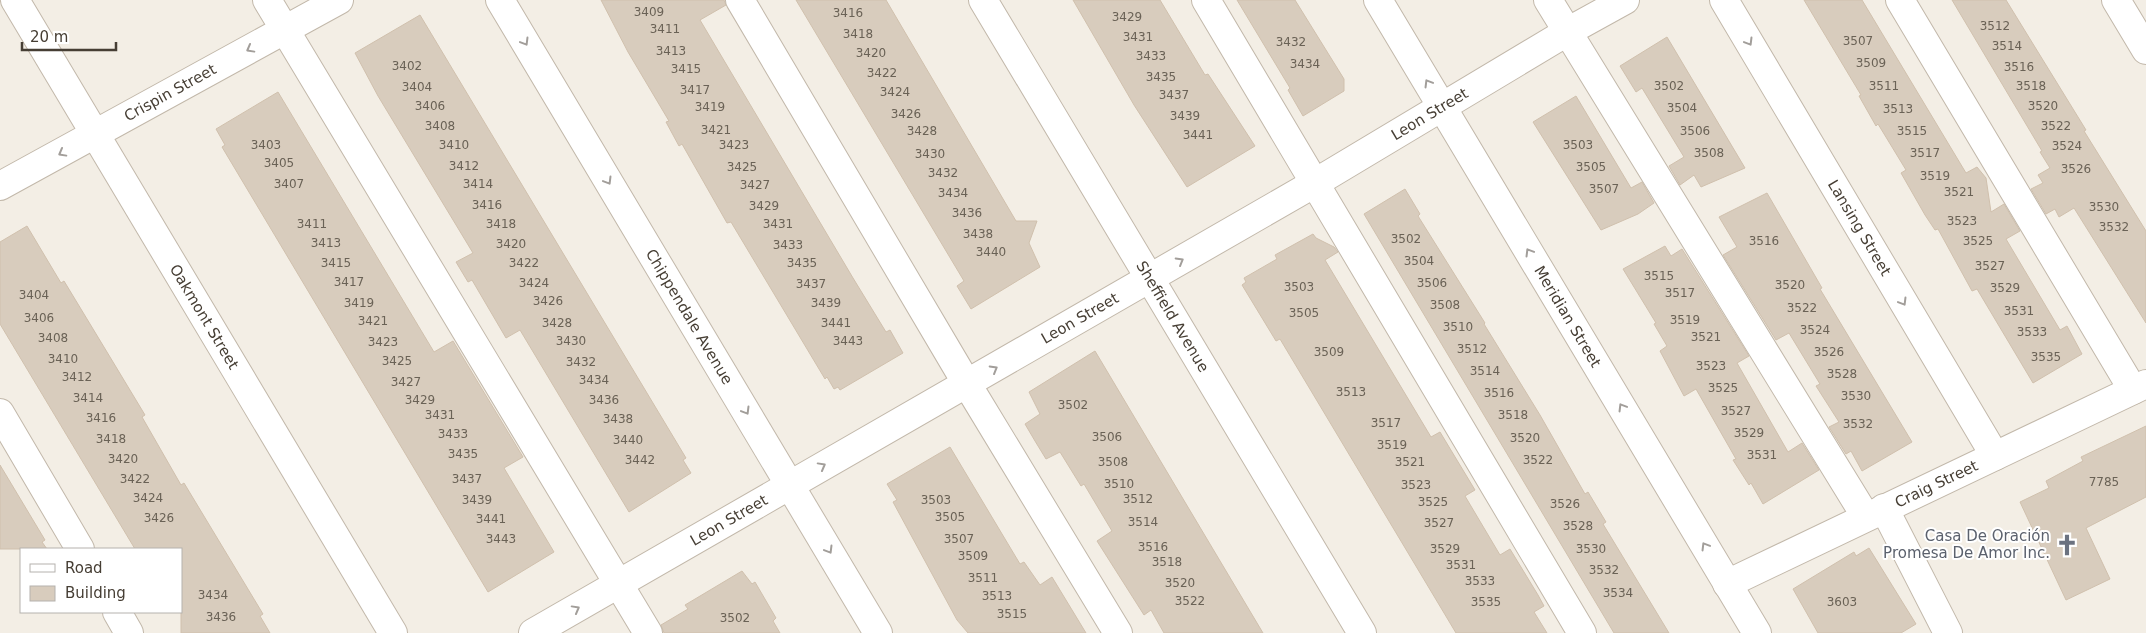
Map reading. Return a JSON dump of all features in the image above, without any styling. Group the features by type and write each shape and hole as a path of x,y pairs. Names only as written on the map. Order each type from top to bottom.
{"street":[{"name":"Oakmont Street","path":"15,0 393,633"},
{"path":"267,0 648,633"},
{"name":"Crispin Street","path":"0,186 339,0"},
{"name":"Chippendale Avenue","path":"500,0 878,633"},
{"path":"740,0 967,384 1118,633"},
{"name":"Sheffield Avenue","path":"983,0 1362,633"},
{"path":"1206,0 1582,633"},
{"name":"Meridian Street","path":"1378,0 1757,633"},
{"path":"1548,0 1875,512 1948,633"},
{"name":"Leon Street","path":"533,633 1315,183 1567,32 1625,0"},
{"name":"Lansing Street","path":"1724,0 1995,456"},
{"path":"1900,0 2139,387"},
{"path":"2116,0 2146,50"},
{"name":"Craig Street","path":"1727,584 2139,387"},
{"path":"0,414 79,548"},
{"path":"118,613 130,633"}],"building":[{"path":"601,0 724,0 726,5 700,20 853,278 886,332 890,330 903,353 840,390 838,387 834,389 827,377 825,379 731,222 727,223 682,144 679,146 666,122 669,121 628,52"},
{"path":"796,0 886,0 1016,221 1037,221 1029,243 1040,267 971,309 957,286 964,281"},
{"path":"1073,0 1160,0 1205,75 1208,74 1255,146 1187,187 1134,105"},
{"path":"1237,0 1295,0 1344,79 1344,91 1303,116 1288,90 1290,88"},
{"path":"1804,0 1862,0 1966,173 1977,167 1986,178 1991,212 2004,204 2020,231 2006,239 2060,330 2067,326 2082,354 2033,383 1977,289 1972,291 1938,229 1935,230 1925,215 1901,173 1906,170 1878,124 1876,126 1859,96 1861,95"},
{"path":"1952,0 2006,0 2086,130 2084,131 2146,231 2146,323 2074,208 2059,217 2055,209 2046,214 2031,189 2043,183 2038,175 2050,168 2040,152 2042,151"},
{"path":"420,15 686,458 683,460 691,473 629,512 520,330 506,338 472,280 468,282 456,262 473,253 378,96 355,53"},
{"path":"1667,37 1745,168 1701,187 1694,175 1680,185 1669,166 1684,157 1642,88 1636,92 1620,66"},
{"path":"278,92 434,352 453,341 523,457 504,468 554,552 488,592 222,147 225,145 216,129"},
{"path":"1576,96 1631,188 1642,182 1654,203 1638,214 1601,230 1533,122"},
{"path":"1405,189 1420,214 1418,216 1485,323 1585,494 1588,492 1606,522 1603,524 1669,633 1614,633 1364,214"},
{"path":"1767,193 1822,288 1820,289 1912,442 1862,471 1851,451 1846,454 1829,427 1839,422 1816,386 1820,384 1789,333 1776,340 1723,255 1737,247 1719,217"},
{"path":"27,226 61,283 64,281 145,415 142,417 181,485 184,483 263,614 260,616 270,633 181,633 182,548 134,548 0,324 0,242"},
{"path":"1313,234 1316,238 1334,247 1338,252 1325,260 1431,437 1440,432 1475,490 1465,496 1500,555 1510,549 1538,595 1544,606 1534,612 1547,633 1456,633 1280,339 1276,341 1242,285 1246,282 1244,278 1277,259 1275,255"},
{"path":"1665,246 1671,256 1682,249 1749,356 1737,363 1788,452 1802,443 1819,470 1763,504 1751,483 1749,485 1733,460 1736,459 1696,389 1684,396 1660,351 1667,346 1654,324 1656,323 1623,269"},
{"path":"1095,351 1263,633 1164,633 1151,610 1144,615 1097,541 1112,531 1084,484 1081,486 1060,452 1046,459 1035,441 1025,424 1040,414 1029,392"},
{"path":"2146,426 2146,497 2086,528 2110,579 2066,600 2020,502 2049,488 2046,481 2083,461 2081,457"},
{"path":"950,447 1020,564 1024,562 1040,585 1052,577 1086,633 968,633 957,620 893,502 897,500 887,484"},
{"path":"0,465 45,540 42,542 46,548 0,549"},
{"path":"1869,548 1916,624 1901,633 1818,633 1793,589 1854,552 1856,556"},
{"path":"742,571 752,584 755,582 776,618 773,621 780,633 664,633 661,625 688,609 685,605"}],"place":[{"name":"Casa De Oración Promesa De Amor Inc.","path":"2067,545"}]}
